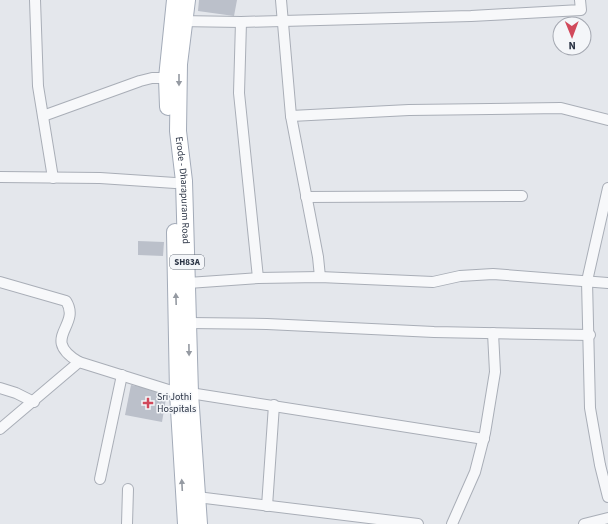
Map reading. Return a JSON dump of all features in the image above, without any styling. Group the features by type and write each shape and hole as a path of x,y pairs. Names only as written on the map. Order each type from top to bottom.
{"main road":[{"name":"Erode - Dharapuram Road","path":"175,0 179,21 178,131 184,180 189,323 184,393 199,524"},
{"name":"Erode - Dharapuram Road","path":"186,524 184,393 174,183 169,128 167,78 179,21 187,0"}],"street":[{"path":"35,0 36,59 53,178"},
{"path":"281,0 291,116 318,257 320,277"},
{"path":"179,21 241,22 471,16 581,10 580,0"},
{"path":"241,22 239,93 258,278"},
{"path":"43,116 140,81 152,78 167,78"},
{"path":"291,116 409,110 561,108 608,120"},
{"path":"0,177 100,178 174,183"},
{"path":"608,188 587,281 590,336 590,408 604,464 608,497"},
{"path":"306,197 522,196"},
{"path":"188,283 258,278 320,277 433,282 460,276 494,274 608,283"},
{"path":"0,282 66,301 70,312 62,337 62,347 64,352 79,362 184,393 274,405 484,439"},
{"path":"189,323 267,324 590,336"},
{"path":"452,524 475,472 484,439 495,372 493,333"},
{"path":"0,429 34,402 79,362"},
{"path":"100,479 122,375"},
{"path":"0,388 16,393 34,402"},
{"path":"266,506 274,405"},
{"path":"127,524 128,489"},
{"path":"197,497 418,524"},
{"path":"584,524 608,518"}],"building":[{"path":"199,0 237,0 234,16 198,11"},
{"path":"138,241 164,242 163,256 138,255"},
{"path":"131,385 167,392 162,422 125,415"}],"place":[{"name":"Sri Jothi Hospitals","path":"148,403"}]}
